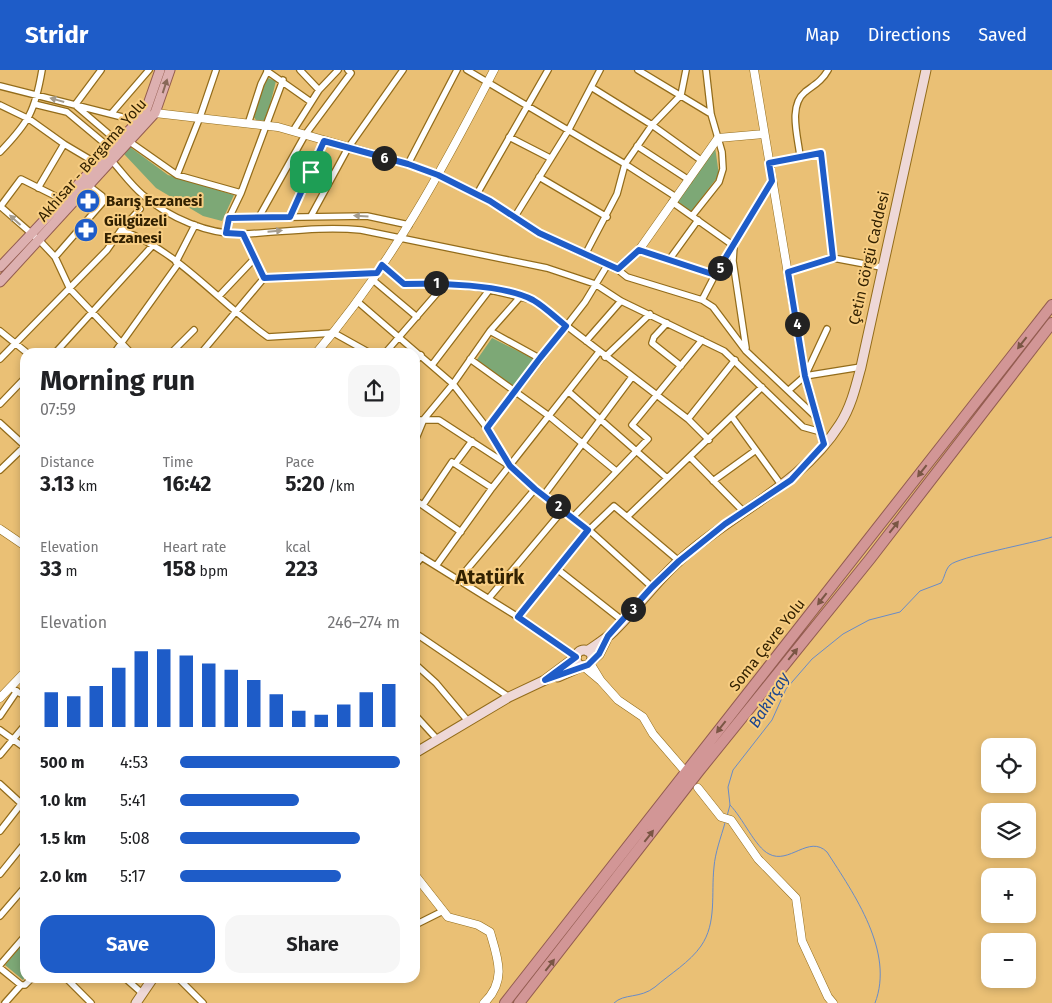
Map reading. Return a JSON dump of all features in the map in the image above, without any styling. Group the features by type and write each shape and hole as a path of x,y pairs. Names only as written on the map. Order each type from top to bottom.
{"highway":[{"name":"Soma Çevre Yolu","path":"505,1003 1052,305"},
{"name":"Soma Çevre Yolu","path":"519,1003 699,771 870,559 1052,323"}],"main road":[{"name":"Akhisar - Bergama Yolu","path":"0,267 110,148 138,121 146,110 160,70"},
{"name":"Akhisar - Bergama Yolu","path":"0,282 40,241 155,113 170,70"},
{"name":"Çetin Görgü Caddesi","path":"608,636 652,587 679,561 707,537 782,486 809,462 840,424 849,407 860,367 926,70"},
{"path":"545,680 576,657 581,651 586,651 608,636"},
{"path":"420,750 509,698 545,680 588,664 599,654 608,636"},
{"path":"586,651 592,656 588,664"},
{"path":"576,657 579,664 588,664"},
{"path":"136,1003 150,983"}],"street":[{"path":"0,152 29,119 38,94 42,70"},
{"path":"111,114 149,70"},
{"path":"177,175 216,70"},
{"path":"248,124 261,84 268,70 311,102"},
{"path":"300,70 320,90"},
{"path":"293,131 311,102 338,70"},
{"path":"259,217 304,136 351,73 348,70"},
{"path":"311,216 348,148 403,70"},
{"path":"408,164 457,70"},
{"path":"467,70 625,164 734,246"},
{"path":"321,348 358,302 409,225 494,70"},
{"path":"477,194 548,70"},
{"path":"514,218 568,131 600,70"},
{"path":"638,70 711,114"},
{"path":"586,253 617,194 625,164 652,125 681,95 686,70"},
{"path":"692,216 722,178 722,152 711,114 706,70"},
{"path":"754,70 805,376 824,444"},
{"path":"800,156 796,103 802,95 818,83 828,70"},
{"path":"75,105 97,72"},
{"path":"226,233 229,218 241,193 283,80"},
{"path":"0,86 38,94 138,121"},
{"path":"591,87 652,125 702,161"},
{"path":"34,104 67,112 110,148"},
{"path":"0,105 29,119 96,164"},
{"path":"75,105 117,141"},
{"path":"155,113 200,117 293,131 304,136 408,164 438,175 477,194 539,233 586,253 618,269 627,277 702,300 713,307 746,351 819,421"},
{"path":"718,138 764,134"},
{"path":"509,137 550,158"},
{"path":"618,269 639,250 718,138"},
{"path":"290,217 324,141"},
{"path":"130,142 177,175 241,193"},
{"path":"38,188 64,144"},
{"path":"637,146 688,180"},
{"path":"769,163 821,153 833,258"},
{"path":"112,161 133,185 154,204 195,225 226,233 243,234 342,228 547,268 595,284 621,301 724,351 803,427 821,432"},
{"path":"539,178 607,216"},
{"path":"62,200 21,179 0,206 40,241 55,258 70,289 126,348"},
{"path":"702,300 772,181"},
{"path":"55,258 103,202 102,196 89,186"},
{"path":"0,359 107,250 121,230 140,209"},
{"path":"229,218 366,216 409,225"},
{"path":"670,260 698,220"},
{"path":"118,348 177,263 195,225"},
{"path":"121,230 154,244 268,337 334,333 361,348"},
{"path":"243,234 264,278"},
{"path":"60,348 94,314 154,244"},
{"path":"734,246 733,260 746,351"},
{"path":"639,250 715,275"},
{"path":"219,296 255,258"},
{"path":"788,272 833,258 881,267"},
{"path":"487,428 566,326 608,264"},
{"path":"382,265 404,284 445,284 490,289 533,300 688,419 709,440"},
{"path":"205,348 264,278 377,273"},
{"path":"373,280 417,317"},
{"path":"390,348 445,284"},
{"path":"432,365 490,289"},
{"path":"420,429 424,419 453,384 490,331 521,296"},
{"path":"586,341 621,301"},
{"path":"358,302 413,348"},
{"path":"605,357 650,314"},
{"path":"667,323 654,337 652,343 681,366"},
{"path":"788,390 805,376 827,328"},
{"path":"176,348 194,330"},
{"path":"0,331 21,348"},
{"path":"490,331 540,358"},
{"path":"572,517 648,439 632,425 702,340"},
{"path":"436,566 492,488 599,352"},
{"path":"421,355 453,384 487,428 510,466"},
{"path":"470,359 549,416 616,471"},
{"path":"688,419 735,360"},
{"path":"805,376 860,367"},
{"path":"544,495 632,377"},
{"path":"0,404 20,383"},
{"path":"628,516 762,387"},
{"path":"569,392 635,452 667,478"},
{"path":"732,417 782,486"},
{"path":"420,419 439,420 510,466 535,489 588,530 652,587"},
{"path":"0,423 20,441"},
{"path":"455,464 472,441"},
{"path":"713,481 756,450"},
{"path":"0,470 20,451"},
{"path":"690,457 743,511"},
{"path":"423,506 452,462 492,488"},
{"path":"458,580 535,489"},
{"path":"420,504 461,532"},
{"path":"518,617 588,530 614,506 679,561"},
{"path":"488,598 563,510"},
{"path":"0,529 20,543"},
{"path":"420,559 422,557 488,598 576,657"},
{"path":"557,569 623,621"},
{"path":"420,636 509,698"},
{"path":"588,664 601,681 625,704 643,717 650,731 684,770"},
{"path":"420,669 436,683 468,721"},
{"path":"0,716 20,680"},
{"path":"13,690 20,694"},
{"path":"0,698 13,690"},
{"path":"420,720 437,739"},
{"path":"0,730 20,745"},
{"path":"0,755 20,730"},
{"path":"0,784 20,800"},
{"path":"698,788 721,817 731,820 758,859 796,898 802,941 833,1003"},
{"path":"0,831 20,808"},
{"path":"0,874 20,849"},
{"path":"420,882 448,917 478,925 490,932 499,976 495,992 484,1003"},
{"path":"0,916 19,894"},
{"path":"420,922 443,911"},
{"path":"20,942 0,967 20,985"},
{"path":"5,1003 20,985 27,983"},
{"path":"71,983 91,1003"},
{"path":"131,983 143,994"},
{"path":"183,983 203,1003"}],"green space":[{"path":"265,77 276,81 266,121 256,120 253,116"},
{"path":"130,147 168,175 234,195 222,221 203,216 156,188 124,154"},
{"path":"715,147 719,175 691,212 676,200"},
{"path":"492,338 534,359 514,387 476,361"},
{"path":"20,947 20,978 5,965"}],"waterway":[{"name":"Bakırçay","path":"727,816 730,805 728,787 733,770 772,720 786,689 812,659 843,634 869,620 900,612 920,591 941,583 950,565 981,554 1052,537"},
{"path":"730,805 754,839 769,854 784,856 813,846 820,847 827,852 849,886 869,924 876,944 880,964 880,984 875,1003"},
{"name":"Bakırçay","path":"614,1003 623,998 649,991 686,963 701,946 706,937 711,918 715,862 725,823"}],"place":[{"name":"Barış Eczanesi","path":"88,201"},
{"name":"Gülgüzeli Eczanesi","path":"86,230"}],"district":[{"name":"Atatürk","path":"490,577"}],"route":[{"path":"324,141 408,164 438,175 490,201 539,233 618,269 639,250 715,275 772,181 769,163 821,153 833,258 788,272 805,376 824,444 791,480 707,537 679,561 652,587 608,636 601,646 599,654 588,665 545,680 568,665 576,657 518,617 588,530 535,489 510,466 487,428 566,326 533,300 521,296 477,286 433,283 404,284 382,265 377,273 264,278 243,234 226,233 229,218 290,217 311,172 324,141"}]}
